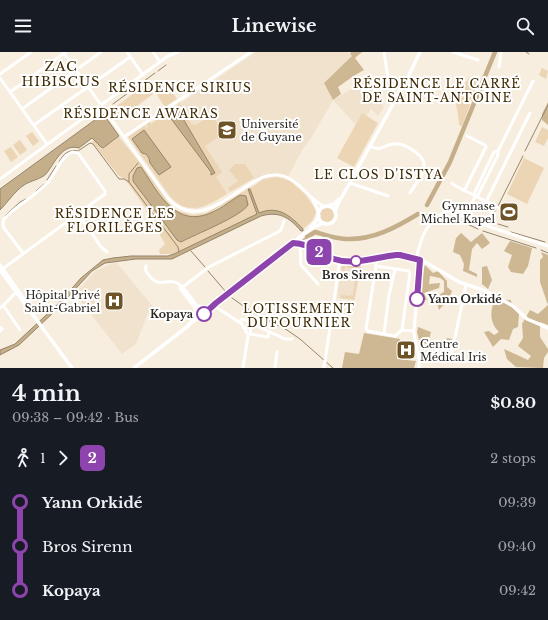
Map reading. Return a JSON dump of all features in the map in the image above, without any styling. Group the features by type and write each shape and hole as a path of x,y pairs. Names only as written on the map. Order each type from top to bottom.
{"main road":[{"path":"134,368 305,233 316,226 324,223 328,224 335,219 337,206 420,52"},
{"path":"324,223 320,220 319,212 327,206 334,204 345,192"},
{"path":"327,206 334,209 335,212"},
{"path":"305,233 319,216"},
{"path":"300,243 301,236"},
{"path":"293,243 300,243 333,259 340,260 376,259 390,255 400,255 418,260 427,263 466,285 486,291 513,306 528,319 548,328"},
{"path":"1,269 71,368"},
{"path":"195,317 196,307 205,308 213,305"},
{"path":"189,324 195,317 201,314"},
{"path":"66,360 75,368"}],"street":[{"path":"0,74 31,52"},
{"path":"10,92 65,52 76,70 172,204 183,210 191,212 206,210 264,176 270,175 286,177 295,181 311,197 327,206"},
{"path":"22,109 101,52"},
{"path":"127,52 143,75"},
{"path":"152,52 160,62"},
{"path":"0,179 168,56 178,52"},
{"path":"124,137 251,52"},
{"path":"384,52 391,87 397,97"},
{"path":"453,52 478,60"},
{"path":"499,67 501,52"},
{"path":"34,125 130,57"},
{"path":"0,78 47,144"},
{"path":"465,216 494,152 498,151 533,81"},
{"path":"486,202 530,112"},
{"path":"464,191 486,147 468,136"},
{"path":"370,146 378,149 391,144 404,145 421,155 424,161 424,168 410,193"},
{"path":"1,269 105,194 105,191 80,156 74,152 69,153 48,182 34,196 4,219 4,228 23,253"},
{"path":"452,183 464,191 501,209"},
{"path":"350,184 388,196"},
{"path":"311,197 319,212"},
{"path":"74,208 101,247 107,252"},
{"path":"419,368 420,357 414,340 418,260 426,229 431,220 448,211 465,216 490,227 548,246"},
{"path":"181,288 209,267 280,231 284,221"},
{"path":"300,243 301,265 318,284"},
{"path":"376,259 366,329 368,331 395,336 402,330 410,273 409,271 376,266"},
{"path":"324,368 340,260"},
{"path":"146,266 146,270 154,281 159,283 177,283 201,314"},
{"path":"384,334 390,289 395,269"},
{"path":"452,352 466,285"},
{"path":"16,292 2,307 20,330"},
{"path":"213,305 242,324 247,335 243,368"},
{"path":"239,322 242,320 285,339 292,339"},
{"path":"251,324 250,334 268,336 269,331"},
{"path":"0,327 2,329 0,331"},
{"path":"402,330 414,331"},
{"path":"275,368 277,352"}],"shaded area":[{"name":"Université de Guyane","path":"256,52 348,52 352,56 324,83 333,100 286,180 277,177 253,179 206,206 197,209 182,207 170,198 128,137 150,121 151,123 177,105 176,104 180,101 182,102"},
{"path":"351,52 362,52 355,58 364,70 338,87 341,94 333,100 324,83 352,56 350,54"},
{"path":"542,68 548,71 546,79 539,75"},
{"path":"469,78 479,81 462,126 459,125 456,104 460,90"},
{"path":"365,81 384,107 378,116 371,109 367,116 362,114 355,124 333,100"},
{"path":"146,84 153,94 117,121 110,111"},
{"path":"169,87 177,99 165,107 157,95"},
{"path":"548,102 548,125 542,120 542,114"},
{"path":"180,104 192,125 196,125 211,115 224,133 205,146 222,172 216,177 227,194 200,207 186,207 179,204 172,198 128,137 144,126 147,128 147,124 150,122 151,124"},
{"path":"178,110 215,173 211,175 211,172 169,116"},
{"path":"362,113 378,123 354,167 337,158"},
{"path":"103,114 119,136 103,148 92,138 79,148 73,147 63,151 46,174 20,188 0,210 0,189"},
{"path":"542,127 548,130 548,138 544,146 535,142"},
{"path":"144,130 171,167 159,175 150,163 146,154 142,153 132,139"},
{"path":"32,132 39,141 33,146 26,136"},
{"path":"119,137 141,164 168,202 176,210 182,212 193,215 206,213 263,179 277,177 290,181 305,194 314,207 316,213 312,221 303,229 293,218 284,213 262,212 174,254 160,254 159,250 165,244 157,230 159,227 125,179 119,176 92,142 94,140 102,149","holes":["141,167 159,195 175,210 184,215 194,217 206,215 225,204 246,207 231,217 181,242 133,176"]},
{"path":"20,140 27,150 20,155 13,145"},
{"path":"11,147 18,157 11,162 4,151"},
{"path":"524,158 544,168 527,204 507,194"},
{"path":"235,164 245,164 254,178 230,192 228,188 238,181 229,170"},
{"path":"141,167 159,194 167,203 184,215 194,217 205,215 219,209 240,195 246,196 248,205 227,220 181,242 177,240 133,181 133,176 137,168"},
{"path":"248,189 250,189 259,213 272,210 284,213 294,220 303,229 303,231 283,216 273,214 261,216 172,259 136,259 105,263 92,271 55,311 19,345 0,355 0,350 15,344 58,304 81,278 103,260 131,256 168,256 257,214"},
{"path":"327,208 332,210 334,215 332,220 327,222 322,220 320,215 322,210"},
{"path":"461,233 471,242 482,233 490,243 482,249 477,243 472,249 469,270 477,274 477,277 463,271 464,264 460,255 453,252 456,238"},
{"path":"510,241 532,248 528,266 523,274 511,272 508,267 512,255 504,251"},
{"path":"541,252 548,255 548,305 540,282 540,260 543,257"},
{"name":"Hôpital Privé Saint-Gabriel","path":"116,262 154,308 148,313 136,344 122,354 75,294 95,271"},
{"path":"362,263 355,300 337,298 341,265"},
{"path":"361,264 354,300 340,298 341,295 353,295 356,269 345,267 344,272 341,269 342,266"},
{"path":"425,265 433,273 438,271 447,281 447,287 452,291 449,299 451,304 445,303 439,310 438,297 444,292 444,281 440,278 430,276 429,284 440,283 439,288 424,293 427,300 420,299 421,278"},
{"path":"487,266 492,280 488,289 482,284 482,267"},
{"path":"495,299 511,300 512,307 519,314 518,327 513,329 509,340 501,339 493,347 484,332 489,331 494,335 499,332 493,324 491,316"},
{"path":"548,305 548,325 540,322 540,337 548,349 548,352 544,358 543,368 516,367 507,359 504,349 528,360 531,356 518,346 523,338 522,324 530,310 538,314"},
{"path":"418,327 431,332 429,340 437,344 444,345 447,338 452,339 448,350 429,346 419,340 417,332"},
{"path":"364,333 400,339 397,359 416,361 414,368 342,368 345,352 359,354"}],"waterway":[{"path":"427,205 450,162 495,52"},
{"path":"158,71 166,65"},
{"path":"113,104 155,73"},
{"path":"525,151 548,105"},
{"path":"59,162 67,153 78,151 90,143 93,144 119,179 124,179 129,182"},
{"path":"498,206 523,156"},
{"path":"138,163 129,174 129,182 178,247 179,252"},
{"path":"47,180 56,166"},
{"path":"36,191 44,184"},
{"path":"5,216 20,202 26,199"},
{"path":"489,224 496,209"},
{"path":"418,214 429,215 435,213"},
{"path":"307,237 315,232 330,237 356,239 384,232 418,214"},
{"path":"490,221 495,223"},
{"path":"463,222 478,229"},
{"path":"498,224 508,227"},
{"path":"483,231 536,248"},
{"path":"511,232 545,242"},
{"path":"302,241 307,237"},
{"path":"265,269 298,245"},
{"path":"301,246 317,253"},
{"path":"541,250 548,253"},
{"path":"191,251 205,267"},
{"path":"321,255 326,258"},
{"path":"355,258 360,258"},
{"path":"333,261 338,263"},
{"path":"342,264 366,262"},
{"path":"208,271 226,292"},
{"path":"232,298 252,312 287,330 300,339 333,368"}],"bus line":[{"name":"2","path":"204,314 293,243 300,243 333,259 344,261 376,259 390,255 400,255 420,260 417,299"}],"place":[{"name":"Université de Guyane","path":"227,130"},
{"name":"Gymnase Michel Kapel","path":"509,212"},
{"name":"Bros Sirenn","path":"356,261"},
{"name":"Yann Orkidé","path":"417,299"},
{"name":"Hôpital Privé Saint-Gabriel","path":"114,301"},
{"name":"Kopaya","path":"204,314"},
{"name":"Centre Médical Iris","path":"406,350"}],"district":[{"name":"ZAC HIBISCUS","path":"61,74"},
{"name":"RÉSIDENCE SIRIUS","path":"180,87"},
{"name":"RÉSIDENCE LE CARRÉ DE SAINT-ANTOINE","path":"437,90"},
{"name":"RÉSIDENCE AWARAS","path":"141,113"},
{"name":"LE CLOS D'ISTYA","path":"379,174"},
{"name":"RÉSIDENCE LES FLORILÈGES","path":"115,220"},
{"name":"LOTISSEMENT DUFOURNIER","path":"299,315"}]}
